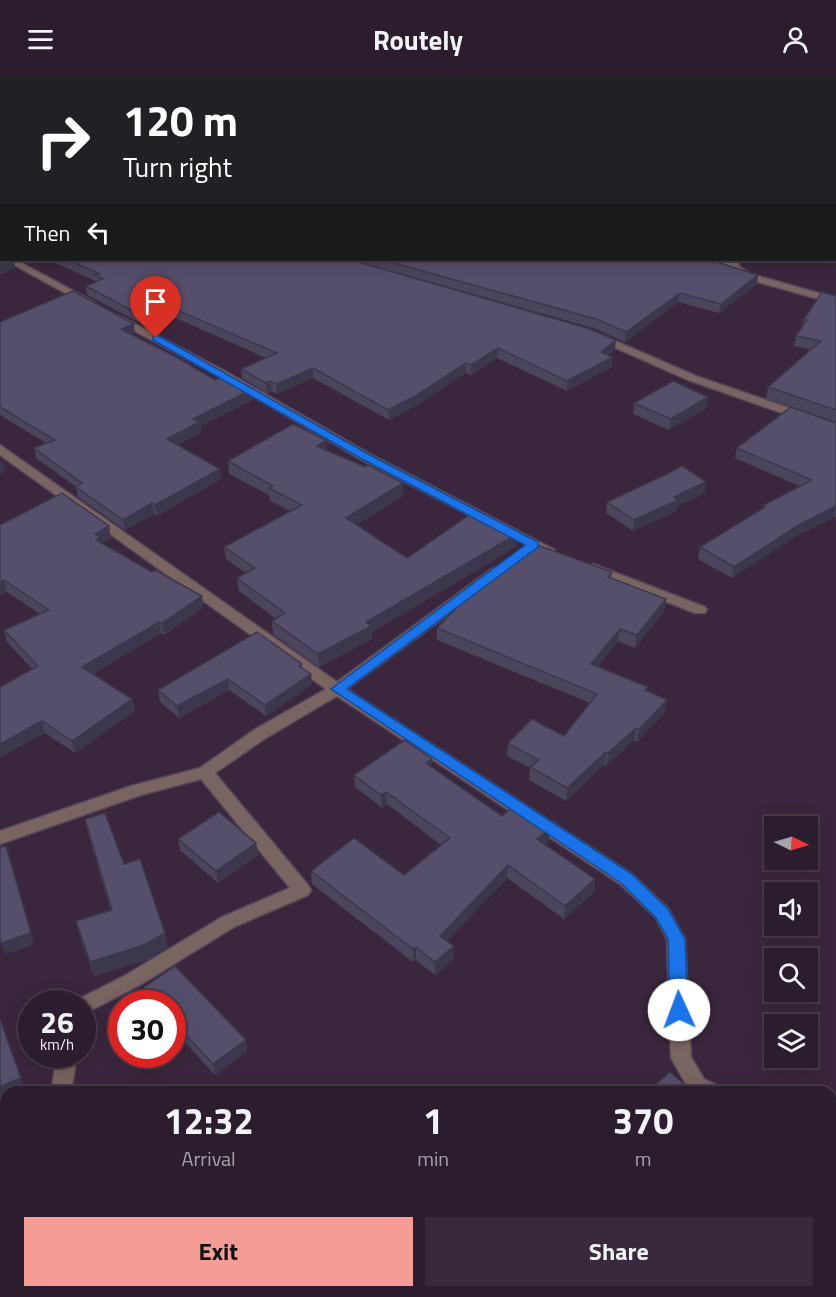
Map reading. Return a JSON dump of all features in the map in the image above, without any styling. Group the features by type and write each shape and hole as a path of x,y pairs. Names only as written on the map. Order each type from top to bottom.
{"street":[{"path":"12,261 219,372 529,548 556,553"},
{"path":"734,261 735,269 747,276 836,301"},
{"path":"591,333 692,378 836,428"},
{"path":"0,449 338,689 626,879 662,913 676,939 681,1058 696,1084 700,1086"},
{"path":"578,562 700,610"},
{"path":"0,838 137,790 205,772 260,734 338,689 506,565"},
{"path":"96,1000 133,980 228,922 302,890 205,772"},
{"path":"62,1086 65,1068"}],"building":[{"path":"70,261 354,261 587,328 616,340 601,352 613,357 567,381 498,348 471,365 466,363 417,395 388,410 313,368 277,384 270,381 266,383 241,369 277,353 170,307 146,318 86,286 103,279 95,275 100,274"},
{"path":"387,261 713,261 758,275 721,304 680,293 626,332 596,319"},
{"path":"73,291 134,324 121,329 215,380 227,375 253,389 193,419 199,422 167,439 220,469 123,520 76,487 82,483 34,448 55,440 0,407 0,322"},
{"path":"822,292 836,296 836,410 768,387 821,341 796,336"},
{"path":"673,381 708,397 671,419 634,403"},
{"path":"791,407 836,423 836,506 797,526 734,567 700,547 765,507 762,506 812,480 737,448"},
{"path":"293,424 326,440 317,446 365,467 368,465 403,483 346,518 407,558 472,513 517,534 366,622 371,626 318,654 272,621 285,613 237,578 255,568 224,547 302,505 269,488 273,486 228,461"},
{"path":"682,466 706,482 674,497 678,500 634,520 607,502 667,474"},
{"path":"62,493 109,526 95,534 100,537 96,540 152,572 155,570 202,596 162,623 159,622 82,667 132,699 72,741 42,721 0,744 0,687 38,666 4,630 49,610 4,580 0,582 0,525"},
{"path":"532,543 612,572 608,577 666,599 637,635 620,629 591,664 648,687 645,690 667,700 639,729 636,728 608,753 606,752 567,788 530,767 539,760 508,743 532,719 564,736 597,694 437,628 493,571"},
{"path":"257,632 302,664 299,666 311,674 265,705 228,679 177,706 158,690"},
{"path":"405,740 432,759 426,763 502,816 514,806 550,828 537,839 595,879 565,906 508,865 440,936 454,946 435,962 416,947 413,949 311,871 354,838 404,875 450,838 386,792 381,795 354,775"},
{"path":"219,812 256,843 216,871 178,839"},
{"path":"105,813 124,864 140,859 165,933 144,945 90,962 76,921 112,910 85,819"},
{"path":"6,846 31,933 1,943 0,847"},
{"path":"175,966 246,1040 213,1064 186,1035 186,990 145,990 143,988"},
{"path":"0,1019 21,1078 0,1086"},
{"path":"670,1072 686,1086 654,1086"}],"route":[{"path":"156,338 366,457 534,544 338,689 626,879 662,913 676,939 679,1010"}]}
